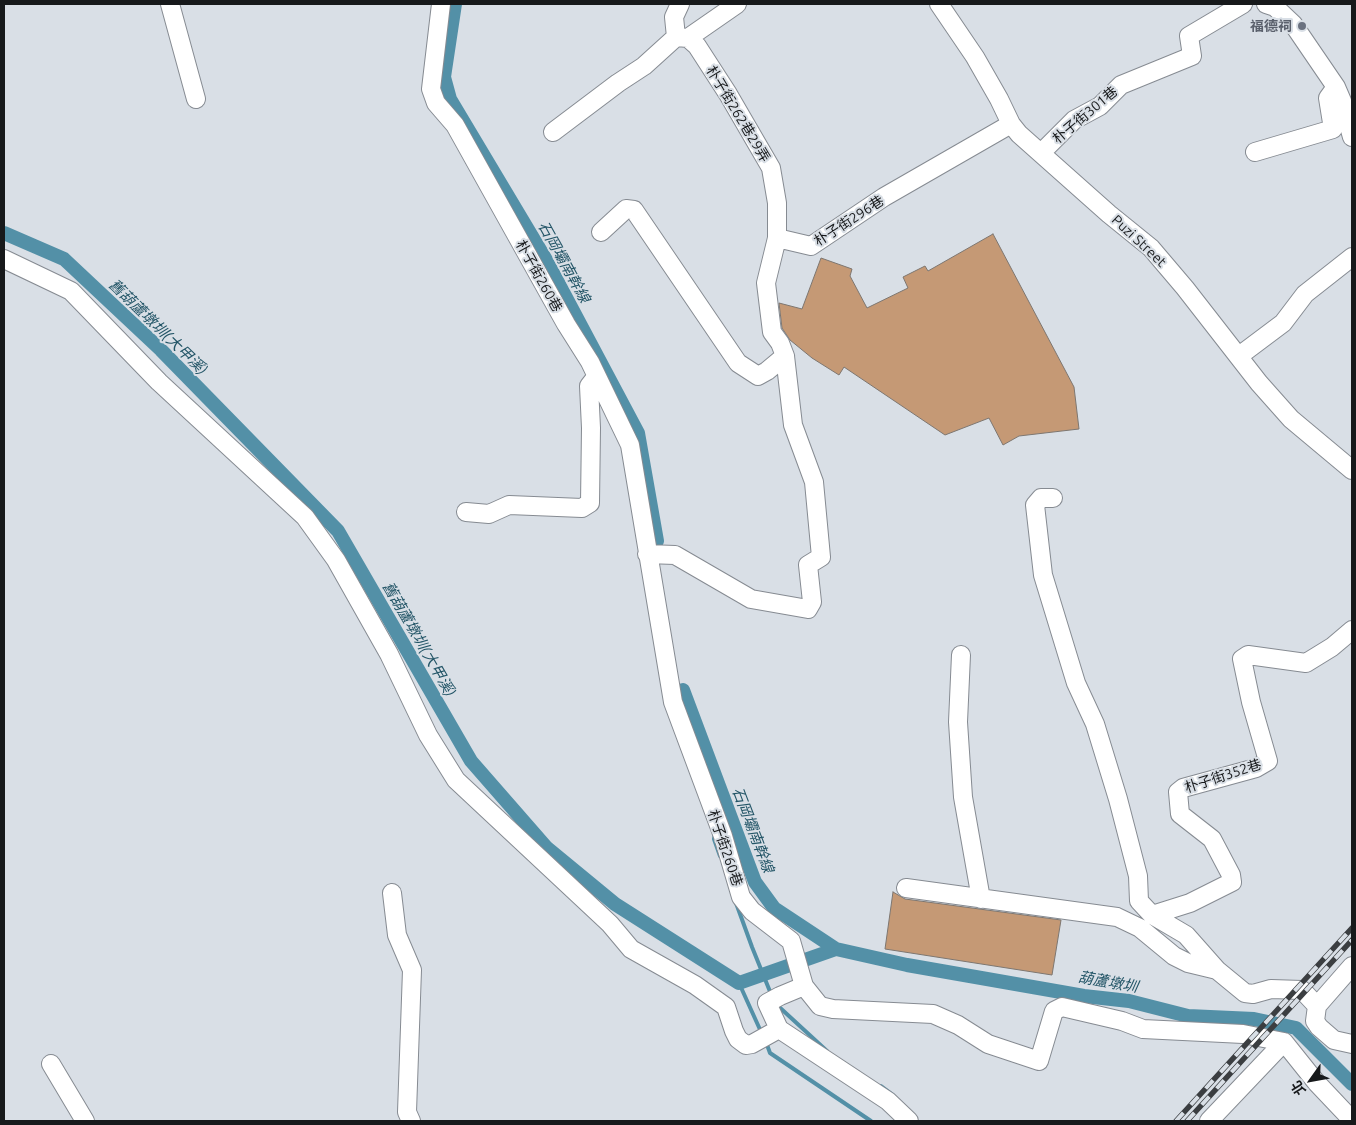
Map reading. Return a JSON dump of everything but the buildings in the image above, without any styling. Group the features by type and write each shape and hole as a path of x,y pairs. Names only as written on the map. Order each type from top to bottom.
{"street":[{"path":"170,4 196,99"},
{"name":"朴子街260巷","path":"440,4 431,89 436,103 455,125 566,324 590,362 630,445 673,702 723,836 741,896 752,911 791,941 804,986 820,1006 833,1009 933,1014 958,1025 988,1044 1039,1061 1054,1011 1062,1007 1122,1021 1143,1029 1243,1034 1284,1042"},
{"path":"680,4 674,17 682,38"},
{"path":"554,132 618,83 682,38 737,4"},
{"name":"Puzi Street","path":"939,4 975,57 1011,124 1019,134 1109,214 1151,248 1185,288 1259,383 1291,419 1352,470"},
{"name":"朴子街301巷","path":"1041,153 1074,120 1100,106 1121,85 1192,56 1189,36 1243,4"},
{"path":"1272,5 1292,24 1336,87 1352,137"},
{"name":"朴子街262巷29弄","path":"682,38 697,46 728,94 771,168 777,203 777,238"},
{"path":"1255,152 1333,129 1328,98 1336,87"},
{"name":"朴子街296巷","path":"777,238 811,246 884,197 1011,124"},
{"path":"601,232 626,209 634,210 738,364 758,376 785,356"},
{"path":"647,554 675,555 751,599 808,609 812,602 808,565 821,558 814,482 793,425 785,356 780,343 772,332 766,282 777,238"},
{"path":"1239,356 1283,323 1305,294 1352,258"},
{"path":"4,259 71,291 159,382 305,517 336,560 389,654 428,735 456,780 610,924 631,949 695,985 726,1007 738,1039 746,1045 752,1044 778,1029"},
{"path":"466,512 489,514 509,505 582,508 590,503 591,428 589,386 596,377"},
{"path":"1053,498 1040,498 1035,505 1043,575 1076,683 1095,724 1118,799 1138,876 1139,901 1152,915 1186,935 1217,970 1244,992 1253,994 1271,989 1302,990 1317,1006"},
{"name":"朴子街352巷","path":"1152,915 1190,903 1232,882 1231,875 1212,839 1180,814 1178,792 1183,788 1256,768 1268,762 1250,702 1242,659 1248,655 1306,663 1332,647 1352,630"},
{"path":"962,655 958,722 963,797 981,899"},
{"path":"906,888 1118,917 1140,928 1174,956 1188,963 1217,970"},
{"path":"392,893 397,935 412,970 407,1112 411,1121"},
{"path":"1352,966 1317,1006 1314,1021 1334,1040 1352,1044"},
{"path":"804,986 767,1003 778,1029 888,1101 908,1121"},
{"path":"1209,1121 1284,1042 1316,1082 1352,1120"},
{"path":"50,1064 85,1121"}],"waterway":[{"name":"石岡壩南幹線","path":"455,4 444,77 450,99 545,258 638,433 657,541"},
{"name":"舊葫蘆墩圳(大甲溪)","path":"4,233 64,259 161,350 338,531 471,761 547,848 615,904 739,983 836,949"},
{"name":"葫蘆墩圳","path":"683,690 755,882 774,908 836,949 907,965 1084,996 1129,1001 1188,1016 1254,1019 1296,1028 1352,1084"},
{"path":"715,834 714,839 720,856"},
{"path":"736,903 771,994"},
{"path":"739,983 762,1034"},
{"path":"777,1005 827,1051"},
{"path":"766,1042 770,1053 871,1121"},
{"path":"881,1086 893,1095"}],"railway":[{"path":"1176,1121 1352,928"},
{"path":"1187,1121 1352,940"}],"place":[{"name":"福德祠","path":"1302,26"}]}
